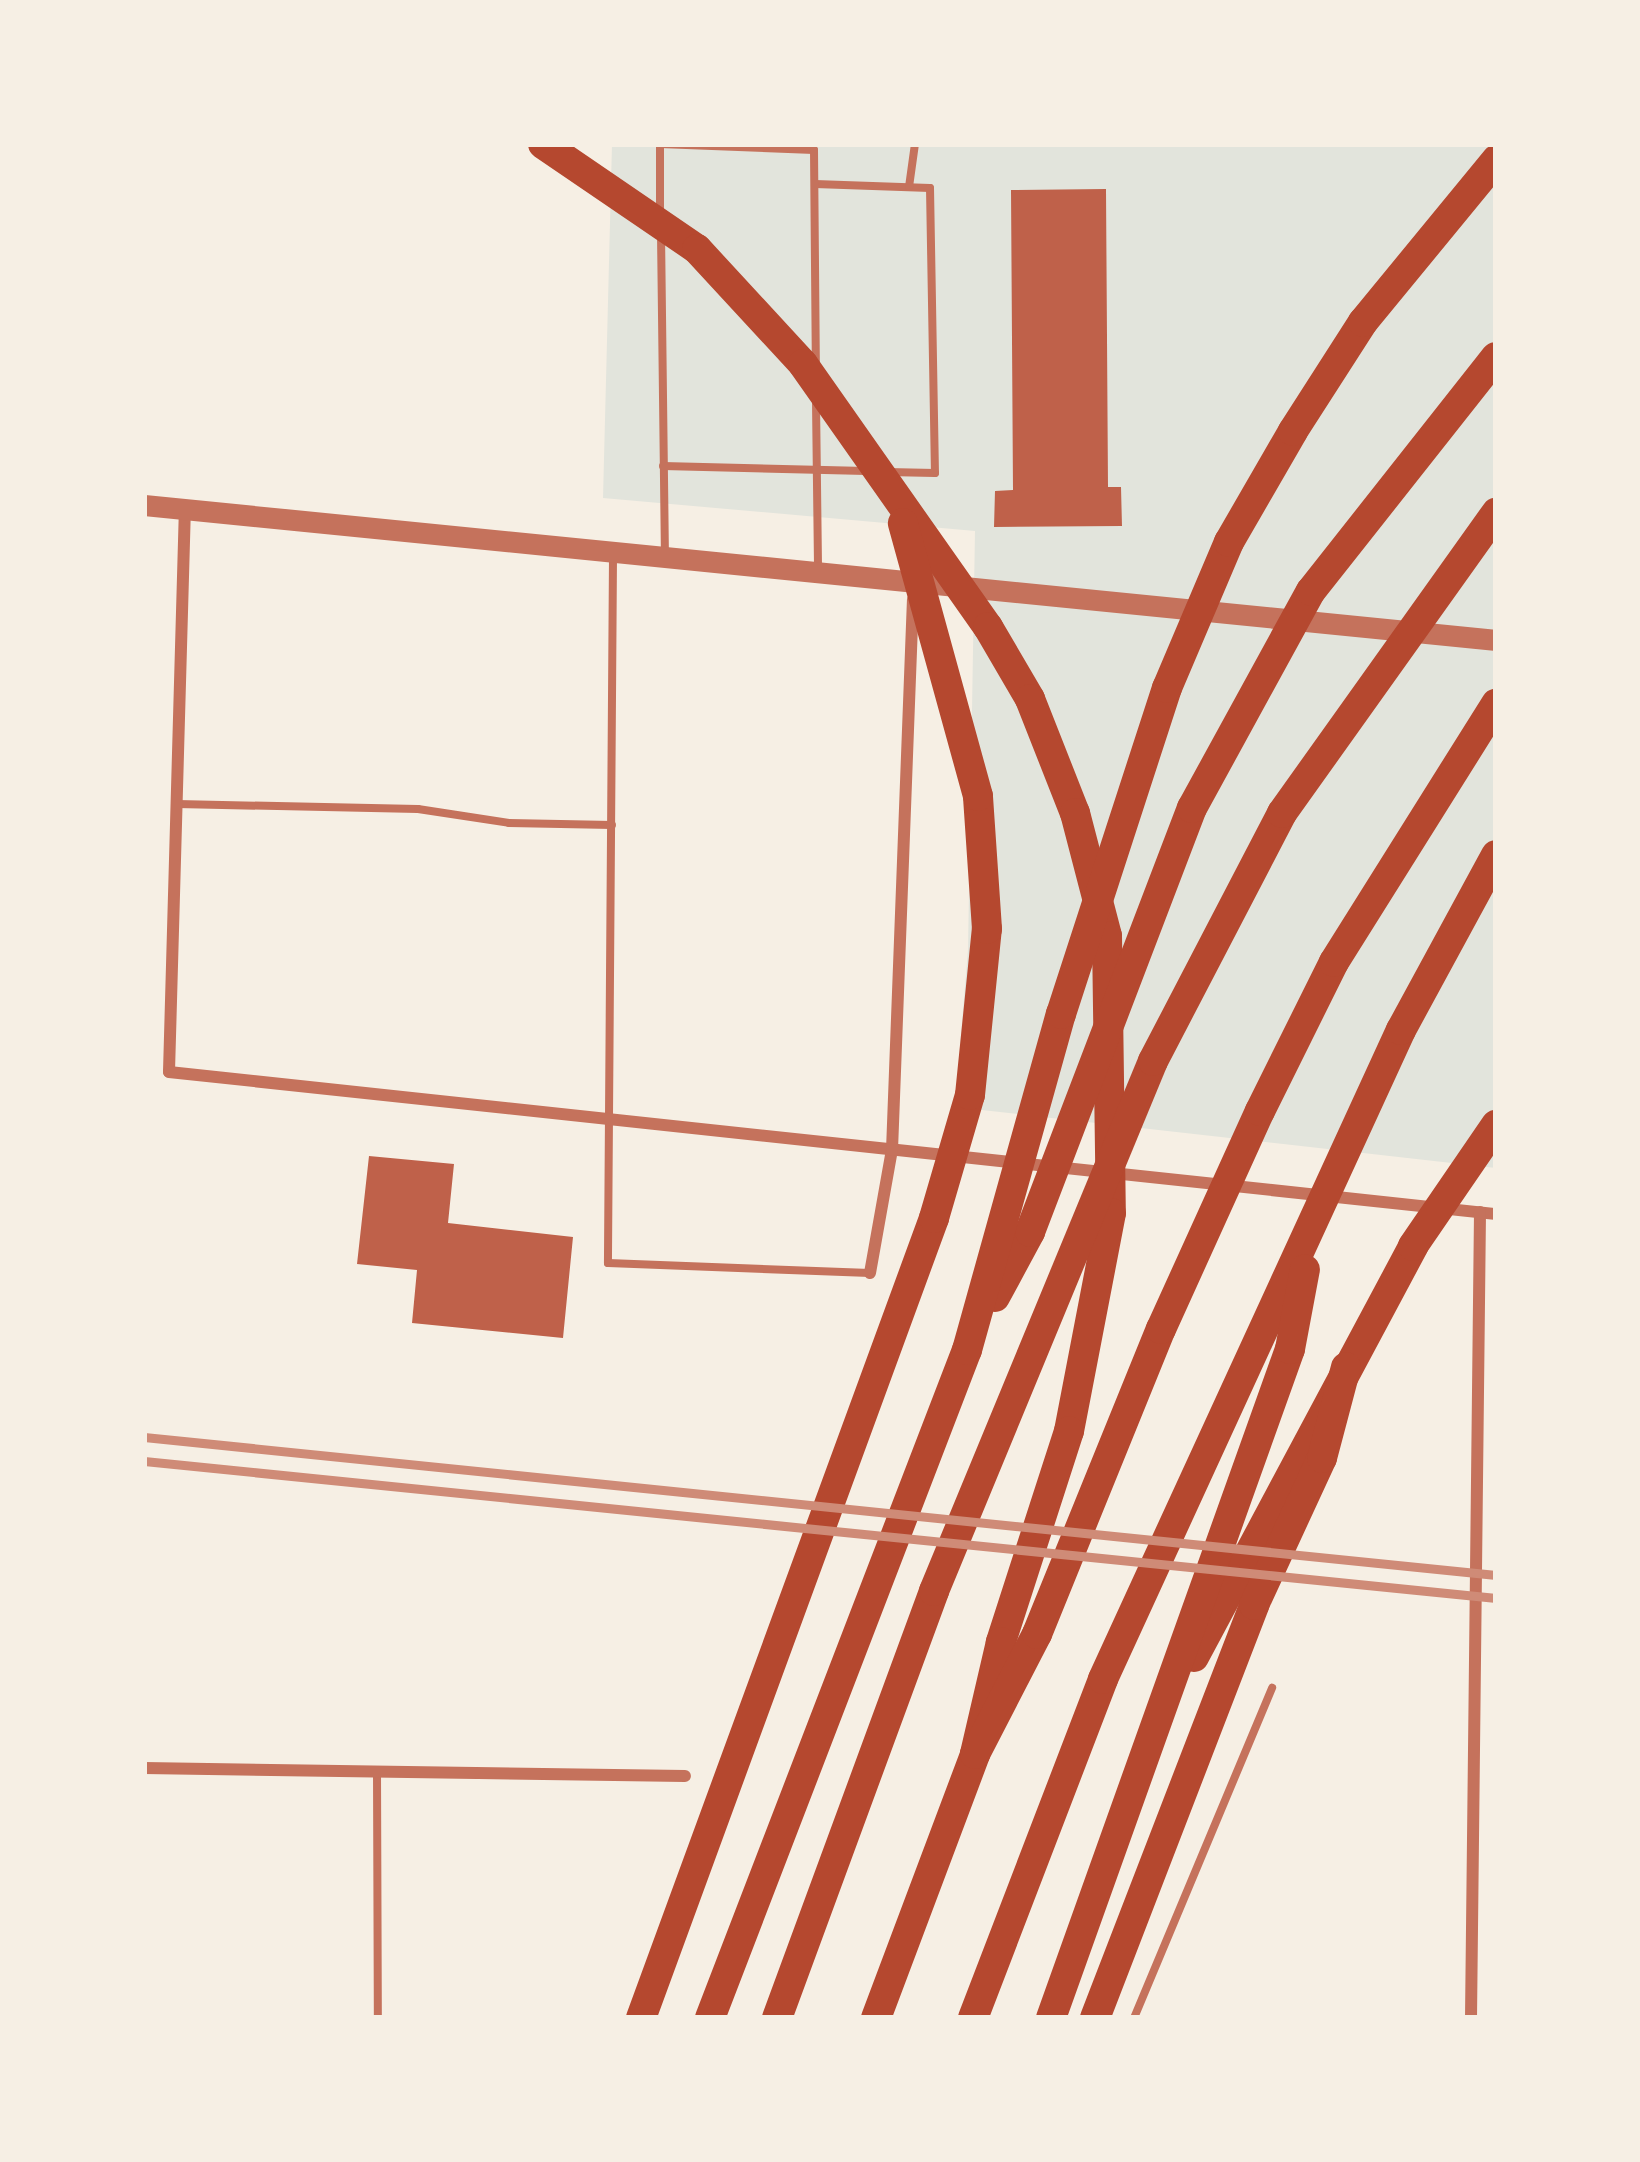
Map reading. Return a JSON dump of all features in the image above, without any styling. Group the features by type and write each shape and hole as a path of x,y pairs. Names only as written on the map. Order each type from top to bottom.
{"highway":[{"path":"543,144 652,213 760,313 896,500 1030,699 1075,814 1107,936 1111,1213 1092,1337 975,1754 875,2018"},
{"path":"710,2018 967,1350 1068,992 1167,688 1229,542 1363,322 1496,160"},
{"path":"967,1350 1030,1232 1192,808 1311,591 1496,357"},
{"path":"641,2018 934,1218 970,1095 987,929 979,796 896,500"},
{"path":"777,2018 950,1550 1153,1061 1282,814 1496,513"},
{"path":"975,1754 1037,1634 1161,1328 1334,962 1496,704"},
{"path":"973,2018 1103,1679 1401,1030 1496,855"},
{"path":"1160,1720 1413,1246 1496,1125"},
{"path":"1051,2018 1290,1349 1315,1221"},
{"path":"1096,2018 1254,1605 1322,1458 1346,1367"}],"street":[{"path":"144,505 1496,640"},
{"path":"184,506 170,1072 1496,1214"},
{"path":"870,1274 892,1150 914,580"},
{"path":"1471,2018 1480,1212"},
{"path":"144,1768 685,1776"}],"lane":[{"path":"664,555 659,144 814,150 818,570"},
{"path":"909,187 915,144"},
{"path":"664,466 934,472 930,188 815,184"},
{"path":"613,549 608,1263 870,1274"},
{"path":"177,804 418,809 509,823 611,825"},
{"path":"1134,2018 1272,1688"},
{"path":"377,1771 378,2018"}],"shaded area":[{"path":"612,144 1496,144 1496,1168 955,1107 968,950 975,531 603,498"}],"building":[{"path":"1106,189 1108,487 1121,487 1122,526 994,527 995,491 1013,490 1011,190"},
{"path":"369,1156 454,1164 448,1223 573,1237 563,1338 412,1323 417,1270 357,1264"}],"railway":[{"path":"144,1437 1496,1575"},
{"path":"144,1461 1496,1598"}]}
